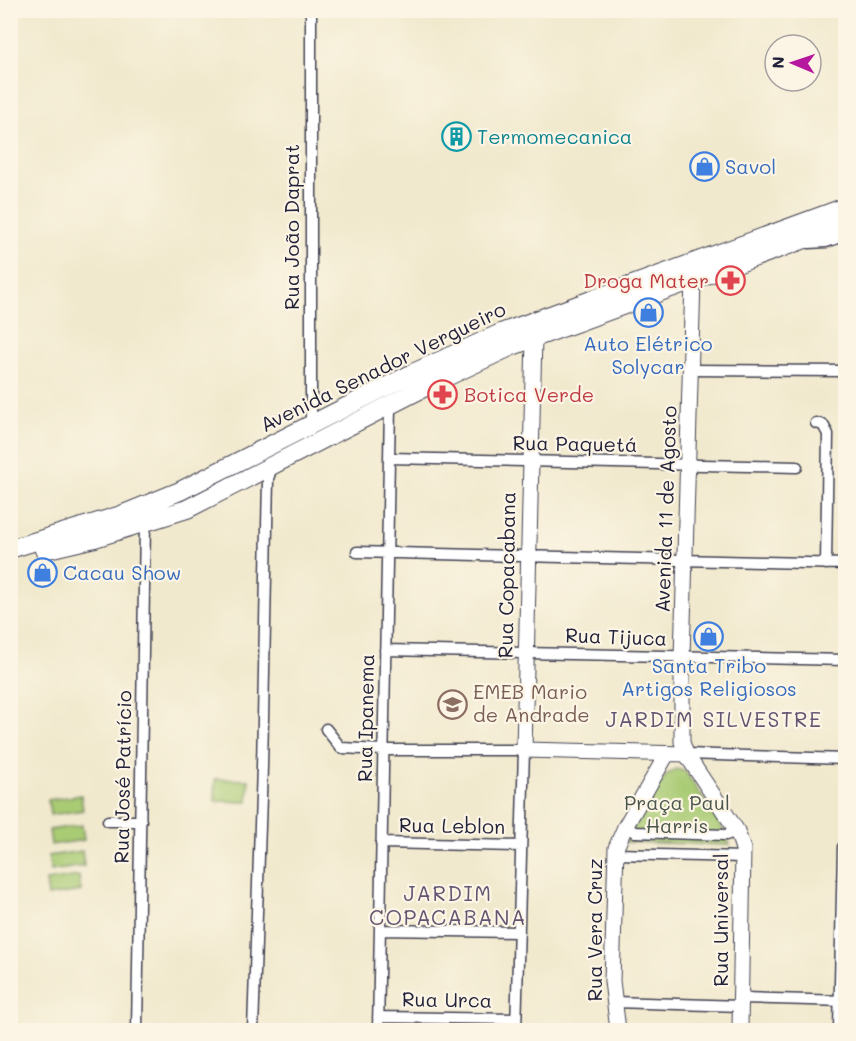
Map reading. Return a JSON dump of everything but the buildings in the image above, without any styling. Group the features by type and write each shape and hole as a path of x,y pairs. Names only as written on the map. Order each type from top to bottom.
{"main road":[{"name":"Avenida Senador Vergueiro","path":"10,549 120,515 314,434 334,435 435,382 534,337 846,207"},
{"name":"Avenida Senador Vergueiro","path":"10,560 145,524 203,502 272,466 314,434 413,373 479,342 522,325 797,242 846,224"}],"street":[{"name":"Rua João Daprat","path":"311,10 314,434"},
{"path":"797,242 826,242 846,235"},
{"name":"Avenida 11 de Agosto","path":"686,754 682,742 682,657 691,370 690,273"},
{"name":"Rua Copacabana","path":"516,1025 534,337"},
{"path":"691,370 846,371"},
{"name":"Rua Ipanema","path":"378,1030 390,407"},
{"path":"816,423 824,425 828,434 826,564"},
{"name":"Rua Paquetá","path":"389,459 797,467"},
{"path":"253,1030 262,767 268,479 272,466"},
{"name":"Rua José Patrício","path":"136,1030 145,524"},
{"path":"357,552 846,564"},
{"name":"Rua Tijuca","path":"385,650 846,660"},
{"path":"326,729 341,747 383,750 524,750 846,759"},
{"name":"Rua Vera Cruz","path":"618,1030 612,981 615,854 625,827 667,754"},
{"name":"Rua Universal","path":"686,754 737,831 742,844 744,857 740,1030"},
{"path":"108,821 141,821"},
{"path":"625,827 635,832 726,835 737,831"},
{"name":"Rua Leblon","path":"381,843 521,846"},
{"path":"839,1030 843,1001 843,847 846,844"},
{"path":"615,854 744,857"},
{"path":"380,930 519,932"},
{"path":"614,1002 843,1001"},
{"name":"Rua Urca","path":"378,1017 516,1025"},
{"path":"10,1020 12,1030"}],"green space":[{"name":"Praça Paul Harris","path":"676,769 685,771 724,831 730,845 625,842 666,775"},
{"path":"215,779 249,780 248,802 215,801"},
{"path":"81,795 83,810 50,815 48,800"},
{"path":"82,825 84,840 51,845 49,830"},
{"path":"82,851 84,866 51,871 48,856"},
{"path":"79,876 81,891 48,896 46,881"},
{"path":"382,1025 503,1026 503,1030 382,1030"}],"place":[{"name":"Termomecanica","path":"456,137"},
{"name":"Savol","path":"704,167"},
{"name":"Droga Mater","path":"730,281"},
{"name":"Auto Elétrico Solycar","path":"648,313"},
{"name":"Botica Verde","path":"443,395"},
{"name":"Cacau Show","path":"42,573"},
{"name":"Santa Tribo Artigos Religiosos","path":"709,636"},
{"name":"EMEB Mario de Andrade","path":"452,704"}],"district":[{"name":"JARDIM SILVESTRE","path":"714,720"},
{"name":"JARDIM COPACABANA","path":"448,906"}]}
